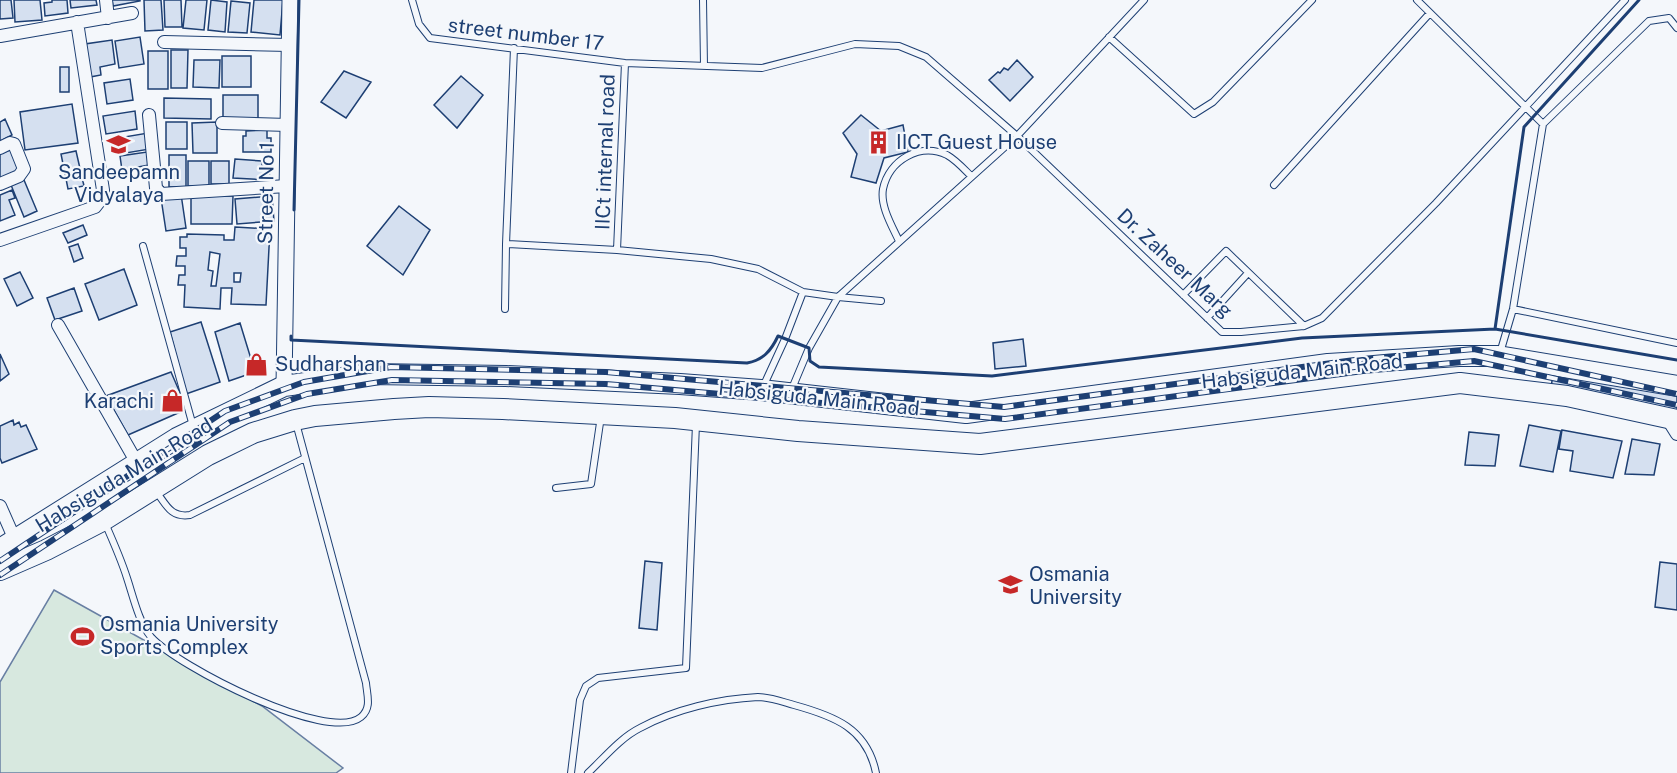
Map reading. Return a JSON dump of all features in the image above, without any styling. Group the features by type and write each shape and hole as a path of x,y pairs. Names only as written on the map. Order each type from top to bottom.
{"main road":[{"name":"Habsiguda Main Road","path":"4,557 137,463 177,438 284,386 371,374 506,375 680,384 761,390 966,413 1328,364 1460,356 1498,356 1677,386"},
{"path":"503,409 506,375"},
{"name":"Habsiguda Main Road","path":"4,557 46,550 104,520 227,445 295,420 315,416 429,407 503,409 697,420 798,431 969,444 1460,383 1567,396 1674,424"},
{"path":"1002,408 1004,441"}],"street":[{"path":"106,0 108,18"},
{"name":"Street No 1","path":"284,386 290,0"},
{"path":"0,36 132,13"},
{"path":"0,240 95,207 102,198 103,190 77,21"},
{"path":"164,42 289,45"},
{"path":"149,115 156,188 161,194 287,186"},
{"path":"222,123 288,125"},
{"path":"0,148 10,143 14,144 24,169 19,176 0,184"},
{"path":"58,325 137,463"},
{"path":"0,507 4,557"}],"lane":[{"name":"street number 17","path":"412,0 419,24 430,38 625,63"},
{"path":"703,0 704,66"},
{"path":"789,394 810,348 838,297 1017,136 1144,0"},
{"path":"1110,37 1194,114 1213,102 1312,0"},
{"path":"1417,0 1543,124"},
{"name":"Dr. Zaheer Marg","path":"1017,136 1225,333 1305,326 1322,318 1436,203 1625,0"},
{"path":"1274,185 1430,13"},
{"path":"1498,356 1513,309 1543,124 1649,21 1669,18 1677,28"},
{"name":"IICt internal road","path":"617,250 625,63 762,68 855,44 899,46 926,57 1017,136"},
{"path":"505,309 514,48"},
{"path":"899,241 883,204 883,189 889,174 900,161 911,153 935,151 953,159 971,176"},
{"name":"IICt internal road","path":"506,244 617,250 711,259 758,269 803,292"},
{"path":"143,246 194,430"},
{"path":"1183,295 1226,250 1305,326"},
{"path":"1207,318 1248,273"},
{"path":"761,390 785,339 803,292 881,302"},
{"path":"1513,309 1677,343"},
{"path":"556,488 591,484 602,415"},
{"path":"104,520 127,577 136,608 151,636 186,663 254,698 309,719 348,723 362,716 369,704 367,693 295,420"},
{"path":"571,773 580,700 586,686 598,678 686,668 697,420"},
{"path":"154,488 173,514 180,517 190,515 305,458"},
{"path":"588,773 638,728 706,704 761,697 824,713 848,726 865,743 876,773"}],"shaded area":[{"name":"Osmania University Sports Complex","path":"54,590 262,706 343,768 336,773 0,773 0,682"}],"building":[{"path":"0,0 11,0 13,18 0,19"},
{"path":"14,0 40,0 42,20 15,22"},
{"path":"52,0 67,0 68,13 45,16 44,3 52,2"},
{"path":"70,0 96,0 97,5 71,8"},
{"path":"112,0 140,0 140,1 113,6"},
{"path":"144,0 161,0 163,30 145,31"},
{"path":"164,0 181,0 182,27 165,27"},
{"path":"186,0 207,0 204,30 183,28"},
{"path":"211,0 227,2 225,32 208,30"},
{"path":"254,0 283,0 280,35 251,32"},
{"path":"231,1 250,3 247,33 228,32"},
{"path":"140,37 144,64 119,68 115,41"},
{"path":"112,40 115,64 100,67 101,75 90,77 85,44"},
{"path":"171,50 188,50 187,88 171,88"},
{"path":"148,51 168,51 168,89 148,89"},
{"path":"222,56 251,56 251,87 222,87"},
{"path":"194,60 220,60 219,88 193,87"},
{"path":"1017,60 1033,77 1010,101 989,80 1004,68 1008,70"},
{"path":"60,67 69,67 69,92 60,92"},
{"path":"344,71 371,82 346,118 321,102"},
{"path":"461,76 483,95 457,128 434,105"},
{"path":"130,79 133,100 107,104 104,83"},
{"path":"223,95 258,95 258,119 223,119"},
{"path":"164,98 211,99 211,119 164,118"},
{"path":"72,104 78,143 25,150 20,112"},
{"path":"135,111 137,129 106,134 103,116"},
{"name":"IICT Guest House","path":"861,115 881,131 903,125 908,152 884,158 876,183 851,177 857,154 843,133"},
{"path":"5,119 12,135 0,141 0,122"},
{"path":"166,122 187,122 187,149 166,149"},
{"path":"217,122 217,153 193,153 192,123"},
{"path":"267,130 267,138 271,138 271,152 243,152 243,136 246,136 246,131"},
{"path":"148,133 150,149 120,154 118,138"},
{"path":"12,149 19,170 0,180 0,154"},
{"path":"76,151 84,186 68,189 61,154"},
{"path":"147,152 149,165 122,170 120,156"},
{"path":"169,155 186,155 186,187 169,187"},
{"path":"235,159 262,161 262,165 270,165 269,180 233,178"},
{"path":"188,161 209,161 209,186 188,186"},
{"path":"211,161 229,161 229,184 211,184"},
{"path":"24,180 37,211 24,217 11,185"},
{"path":"12,190 15,198 9,200 15,215 0,221 0,195"},
{"path":"181,194 186,228 166,231 161,198"},
{"path":"191,196 233,196 232,224 191,224"},
{"path":"272,196 274,221 237,224 235,199"},
{"path":"399,206 430,230 403,275 367,246"},
{"path":"83,225 87,235 68,243 63,233"},
{"path":"235,227 270,229 266,305 231,304 232,288 221,288 220,309 184,307 185,285 178,285 179,275 185,275 185,266 176,266 177,256 186,256 186,248 180,248 180,237 187,237 187,234 224,235 224,240 234,240","holes":["210,252 220,254 216,286 211,286 213,271 208,270","234,273 241,273 240,282 234,282"]},
{"path":"78,244 83,258 74,262 69,247"},
{"path":"124,269 137,305 99,320 85,284"},
{"path":"20,272 33,298 17,306 4,279"},
{"path":"74,288 82,311 55,320 47,298"},
{"path":"201,322 220,382 186,394 170,332"},
{"path":"240,323 255,372 229,381 215,332"},
{"path":"1023,339 1026,366 995,369 993,343"},
{"path":"0,354 9,374 0,381"},
{"path":"1555,360 1677,379 1677,424 1549,402"},
{"path":"171,372 187,409 128,435 106,396"},
{"path":"13,420 14,425 19,422 21,427 26,425 37,449 2,463 0,426"},
{"path":"1529,425 1561,431 1553,472 1520,466"},
{"path":"1562,430 1622,441 1613,478 1570,471 1573,451 1559,449"},
{"path":"1469,432 1499,435 1495,466 1465,465"},
{"path":"1632,439 1660,444 1654,475 1625,474"},
{"path":"645,561 662,563 657,630 639,628"},
{"path":"1660,562 1677,564 1677,610 1655,607"}],"railway":[{"path":"0,561 225,411 304,382 391,367 606,372 1004,407 1362,359 1474,349 1677,394"},
{"path":"0,575 230,422 307,394 392,380 606,384 1005,419 1363,371 1474,361 1677,405"}],"wall":[{"path":"294,210 299,0"},
{"path":"1639,0 1524,127 1495,329 1677,360"},
{"path":"291,336 291,340 747,363 758,360 766,354 778,336 809,348 810,361 819,367 992,376 1302,338 1495,329"}],"place":[{"name":"IICT Guest House","path":"878,142"},
{"name":"Sandeepamn Vidyalaya","path":"119,145"},
{"name":"Sudharshan","path":"257,364"},
{"name":"Karachi","path":"172,401"},
{"name":"Osmania University","path":"1011,585"},
{"name":"Osmania University Sports Complex","path":"82,636"}]}
